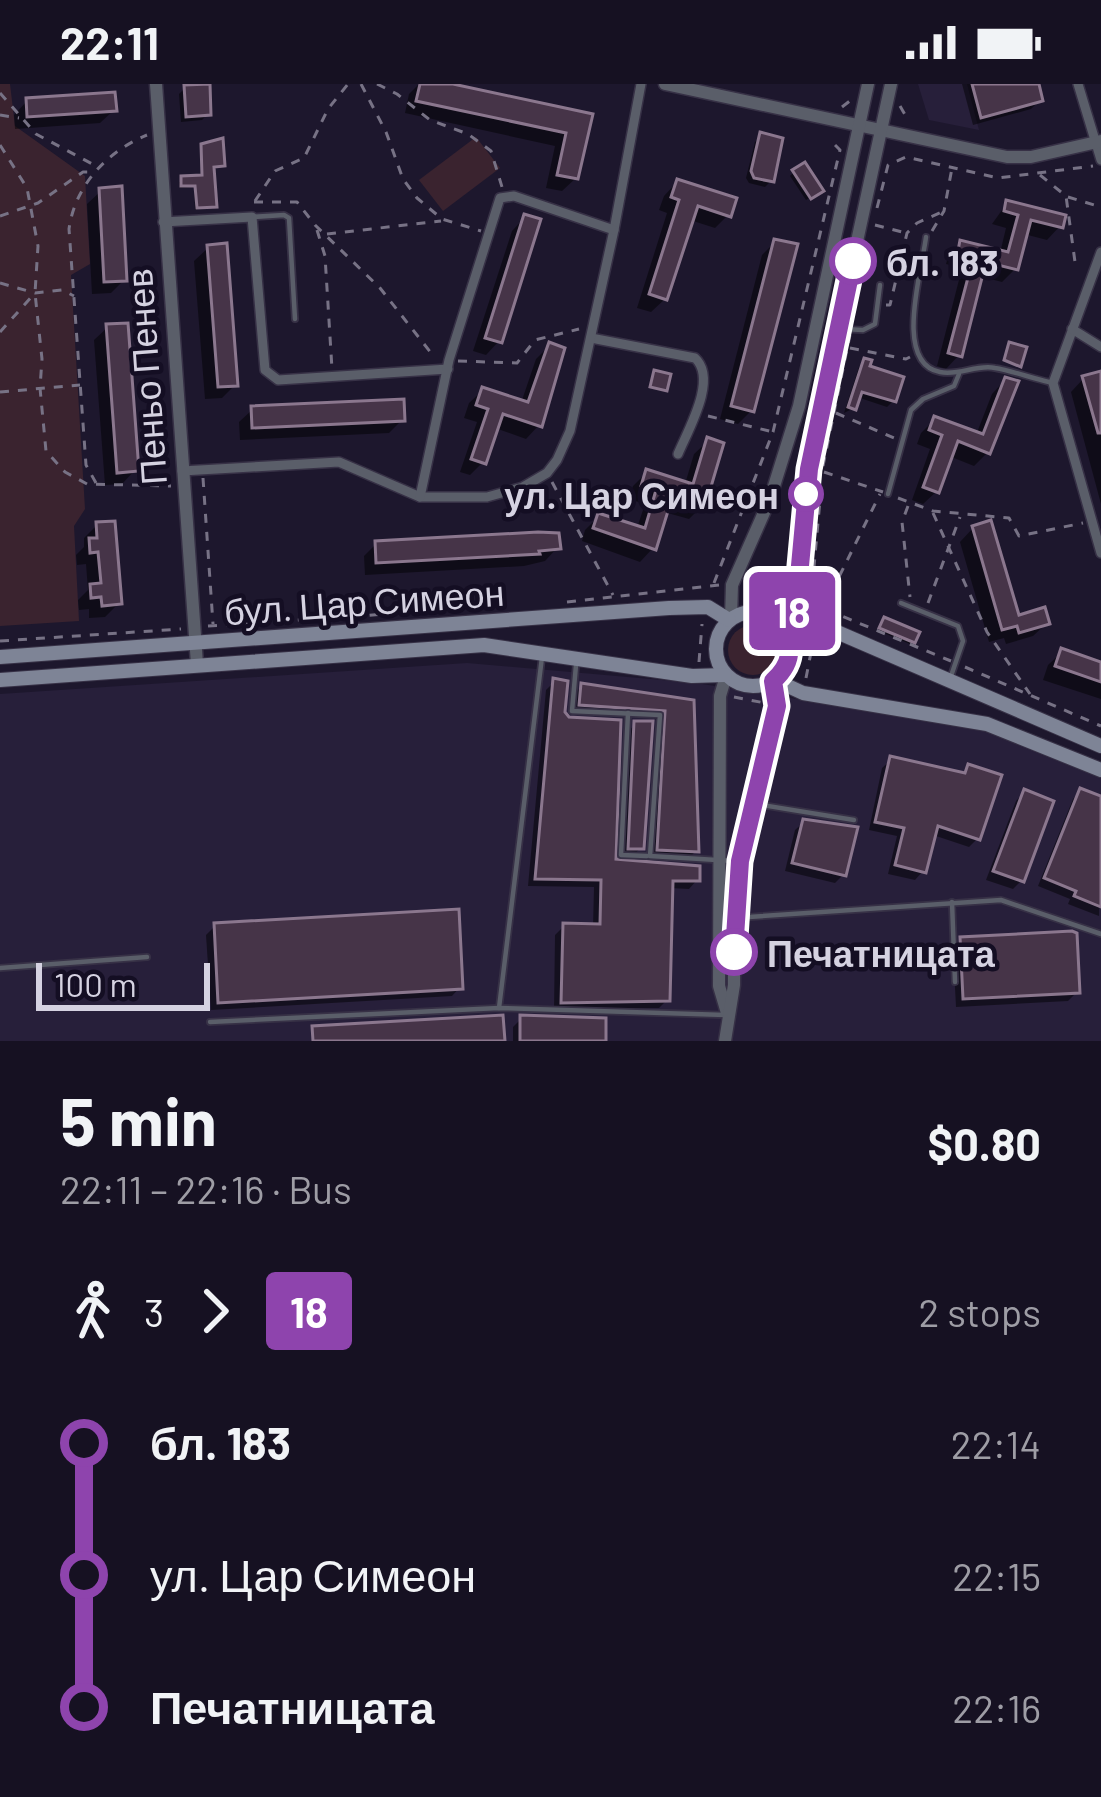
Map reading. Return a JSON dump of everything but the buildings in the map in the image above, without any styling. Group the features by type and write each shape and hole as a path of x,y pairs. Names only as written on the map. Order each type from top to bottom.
{"main road":[{"name":"бул. Цар Симеон","path":"0,657 669,608 708,607 730,619"},
{"path":"764,614 783,628 790,650 783,672 774,681 749,687 726,676 715,647 730,619 764,614"},
{"path":"783,628 816,623 1101,746"},
{"name":"бул. Цар Симеон","path":"0,680 484,645 692,676 726,676"},
{"path":"774,681 802,693 987,724 1101,770"}],"street":[{"name":"Пеньо Пенев","path":"156,84 196,664"},
{"path":"183,477 203,469 339,462 420,497 487,496 523,487 547,473 569,430 641,84"},
{"path":"664,84 1007,157 1030,157 1097,142"},
{"path":"730,619 732,585 770,499 799,406 868,84"},
{"path":"783,628 797,598 809,469 844,329 890,84"},
{"path":"1078,84 1097,142 1098,163"},
{"path":"420,497 446,366 497,202 504,195 614,230"},
{"path":"164,222 252,217 267,374 278,380 446,366"},
{"path":"1100,550 1053,383 1101,252"},
{"path":"1072,329 1101,347"},
{"path":"592,332 700,361 705,375 678,454"},
{"path":"725,1041 734,985 718,859 720,696 726,676"},
{"path":"727,918 777,706 774,681"}],"lane":[{"path":"252,217 284,215 290,220 295,319"},
{"path":"926,237 912,342 920,363 935,372 959,374 988,366 1053,383"},
{"path":"844,329 875,324 880,285"},
{"path":"884,492 915,405 954,386 959,374"},
{"path":"902,603 958,626 962,651 950,680"},
{"path":"499,1009 543,652"},
{"path":"576,658 572,711 660,715 650,856"},
{"path":"628,713 621,855 740,861"},
{"path":"756,804 854,820"},
{"path":"727,918 1001,900 1101,934"},
{"path":"952,902 955,982"},
{"path":"0,968 147,957"},
{"path":"210,1022 499,1009 727,1015"}],"path":[{"path":"252,217 254,202 274,171 304,158 328,109 347,84"},
{"path":"361,84 403,179 429,211 488,234"},
{"path":"377,84 491,151 504,195"},
{"path":"0,93 36,134 98,170"},
{"path":"842,107 857,96"},
{"path":"899,105 908,120"},
{"path":"0,115 21,118"},
{"path":"98,485 86,465 69,230 72,205 98,170 130,142 159,130"},
{"path":"562,603 714,584 773,432 840,151 833,143"},
{"path":"0,145 17,169 31,204 38,246 35,293 46,451 65,472 87,484 163,488 183,477"},
{"path":"907,233 873,225 888,165 906,157 998,178 1098,163"},
{"path":"926,237 940,224 952,168"},
{"path":"0,216 31,204 83,172 98,170"},
{"path":"1037,173 1066,196 1101,207"},
{"path":"1066,196 1075,262"},
{"path":"254,202 297,202 380,288 446,366 517,363 535,340 592,332"},
{"path":"879,303 890,305 907,233 944,212"},
{"path":"326,234 449,221"},
{"path":"315,225 325,256 332,376"},
{"path":"0,283 35,293 62,290 76,297"},
{"path":"0,332 35,293"},
{"path":"844,329 848,348 822,471 933,511 1009,518 1019,536 1090,522"},
{"path":"848,348 906,359 915,353"},
{"path":"0,392 82,384"},
{"path":"695,412 773,432"},
{"path":"834,413 901,441"},
{"path":"203,469 213,626 479,608"},
{"path":"547,473 614,597"},
{"path":"821,494 812,589 815,605 835,585 884,492"},
{"path":"909,502 902,522 910,607 928,603 961,515"},
{"path":"933,511 987,632 1030,695"},
{"path":"749,589 790,596"},
{"path":"699,662 702,624"},
{"path":"0,641 178,629"},
{"path":"806,678 814,638"},
{"path":"732,697 767,704"}],"shaded area":[{"path":"0,84 10,84 15,126 85,176 90,264 71,275 85,509 74,526 79,621 0,626"},
{"path":"918,84 967,84 979,130 929,120"},
{"path":"476,137 500,168 443,211 419,180"},
{"path":"753,625 771,632 778,650 771,668 753,675 735,668 728,650 735,632"},
{"path":"467,663 696,683 1007,733 1101,773 1101,1041 0,1041 0,694"}],"bus line":[{"name":"18","path":"734,952 735,889 777,706 773,681 788,662 789,639 783,627 796,604 809,469 853,261"}],"place":[{"name":"бл. 183","path":"853,261"},
{"name":"ул. Цар Симеон","path":"806,494"},
{"name":"Печатницата","path":"734,952"}]}
